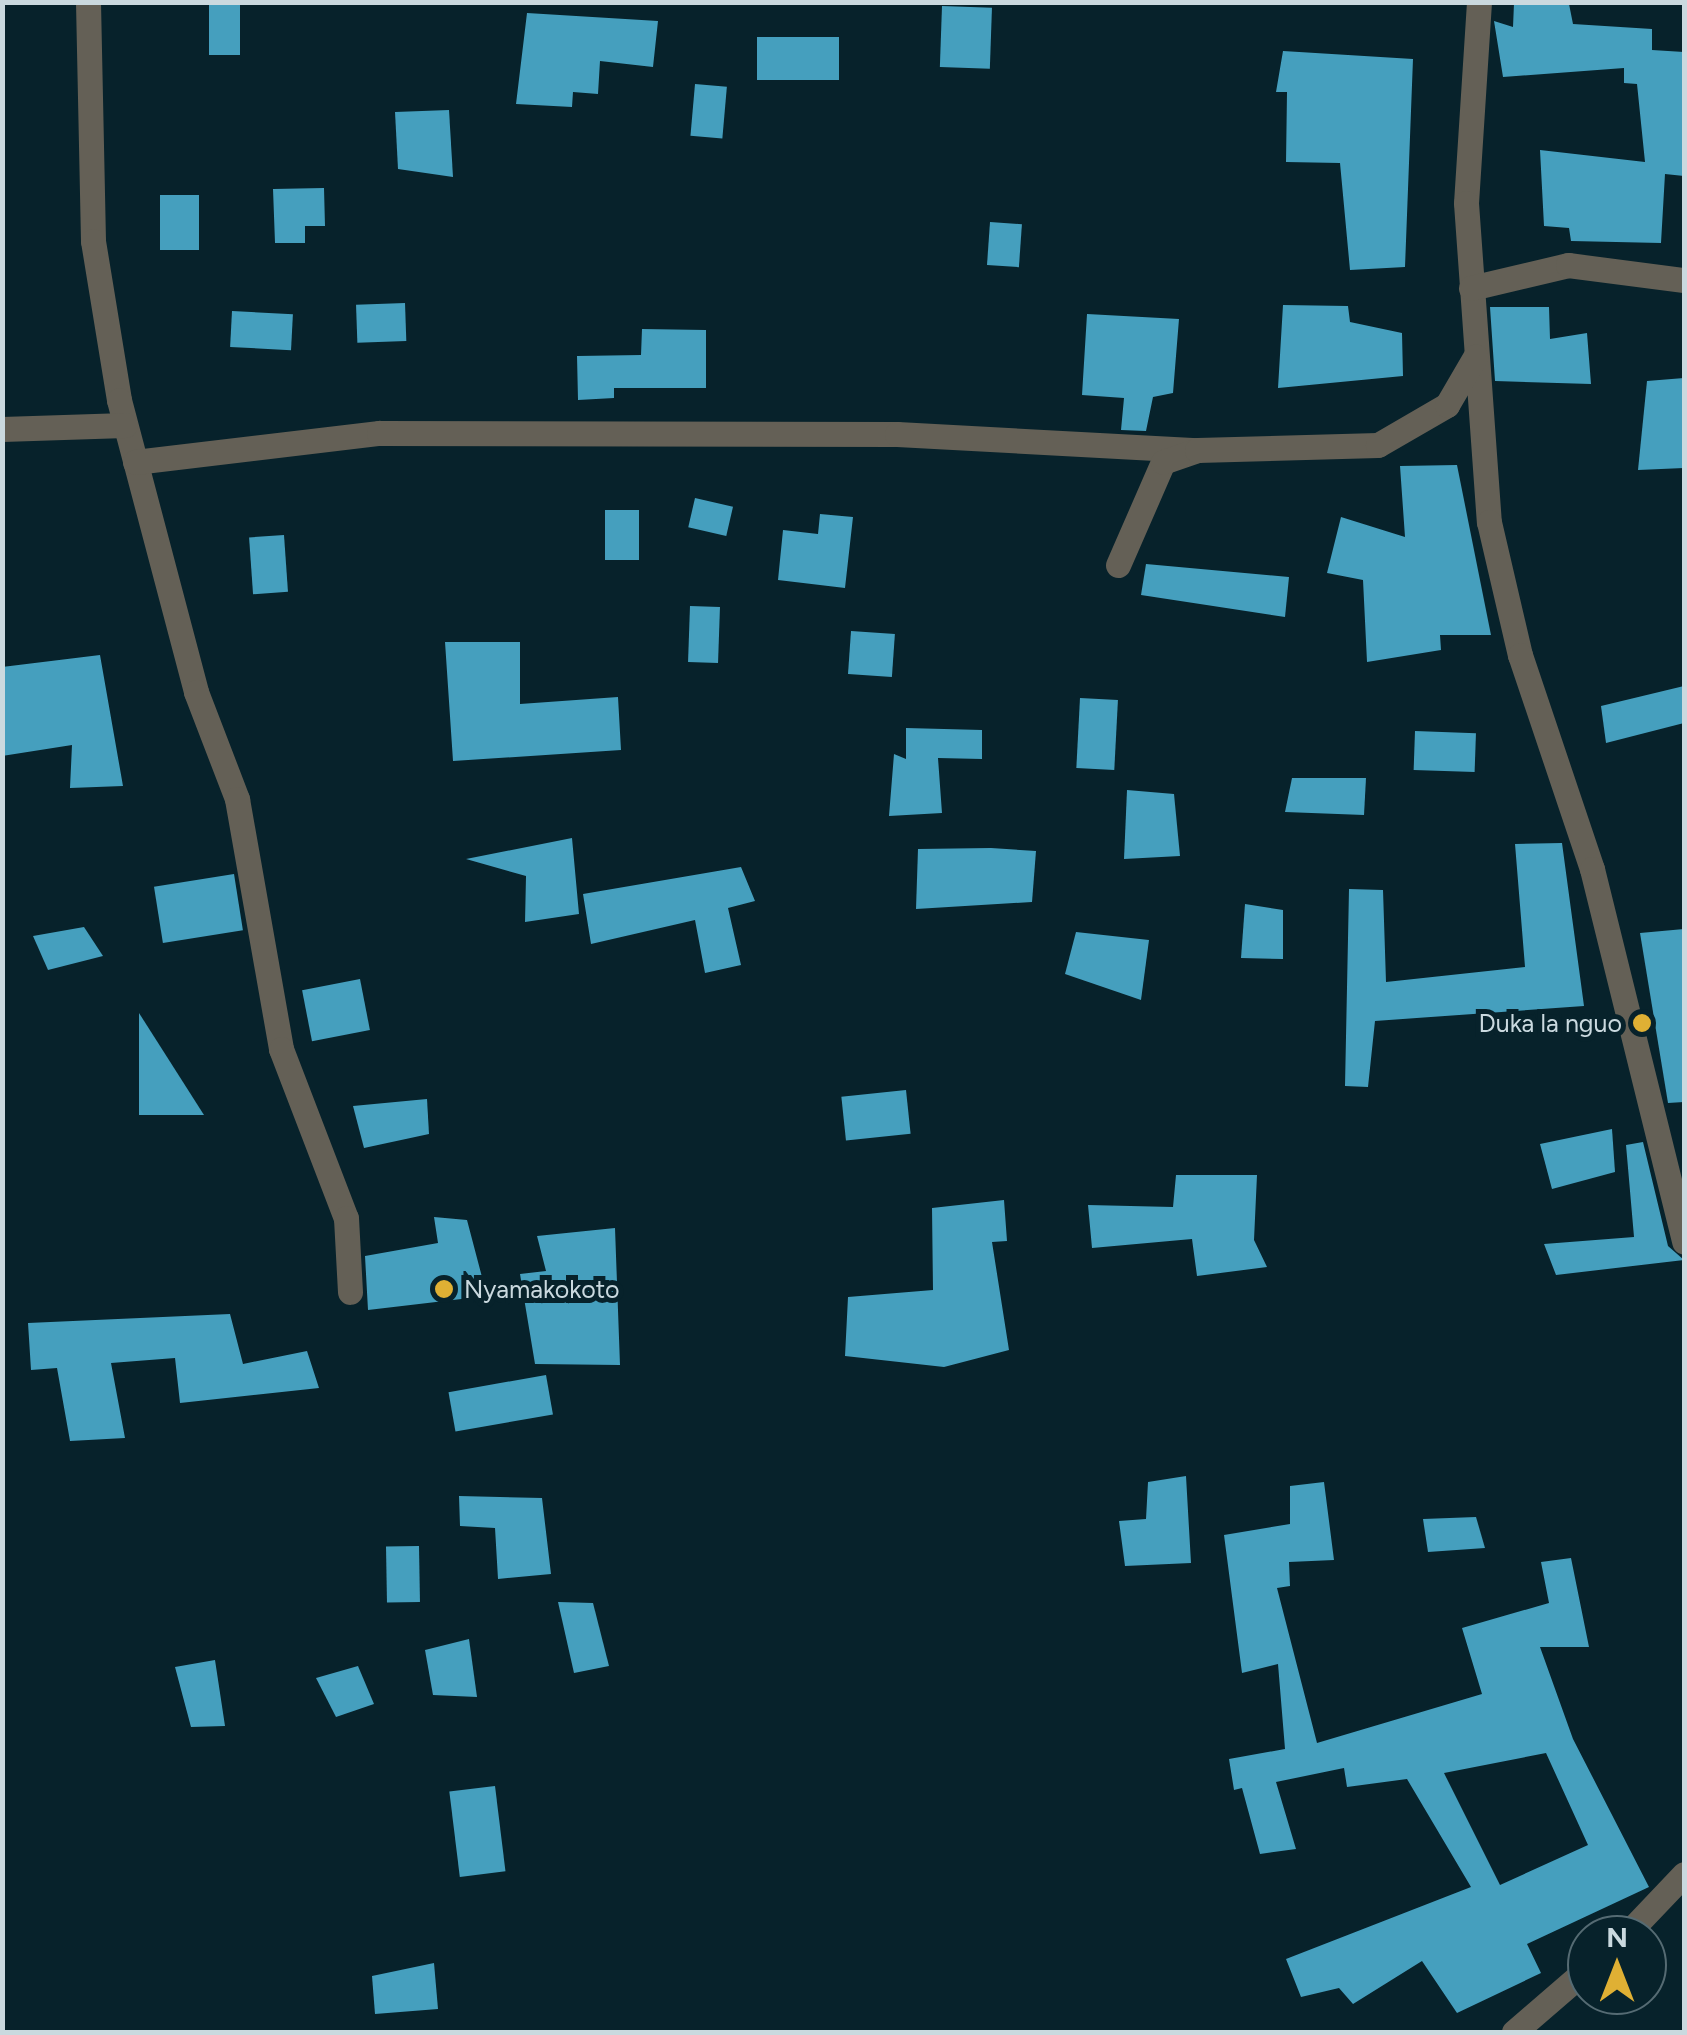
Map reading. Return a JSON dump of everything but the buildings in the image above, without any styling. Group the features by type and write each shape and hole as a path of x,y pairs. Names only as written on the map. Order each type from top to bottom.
{"street":[{"path":"88,2 93,241 125,425 196,692 237,799 281,1049 346,1218 350,1292"},
{"path":"1479,2 1466,203 1474,356 1489,522 1507,598 1592,869 1684,1242"},
{"path":"1471,288 1568,265 1684,280"},
{"path":"135,462 379,432 897,434 1198,450 1378,444 1447,405 1474,356"},
{"path":"2,428 125,425"},
{"path":"1118,565 1163,462 1198,450"},
{"path":"1645,1915 1684,1874"},
{"path":"1514,2032 1567,1986"}],"place":[{"name":"Duka la nguo","path":"1642,1023"},
{"name":"Nyamakokoto","path":"444,1289"}]}
